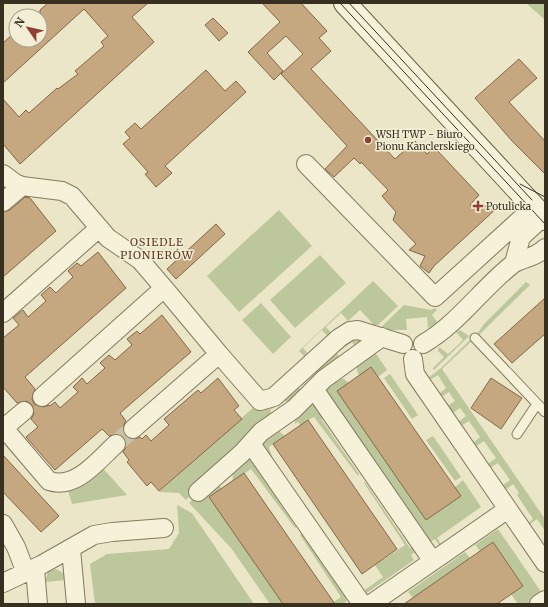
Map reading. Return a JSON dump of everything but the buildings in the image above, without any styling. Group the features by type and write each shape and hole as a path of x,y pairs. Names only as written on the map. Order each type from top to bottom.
{"street":[{"path":"344,3 538,209"},
{"path":"306,164 436,297 538,209"},
{"path":"3,174 15,183 22,186 62,191 72,196 112,242 140,260 260,401 268,400 274,397 339,338 350,331 358,330 403,344"},
{"path":"3,202 22,186"},
{"path":"514,263 521,237 538,209"},
{"path":"3,312 100,228"},
{"path":"423,344 439,334 514,263 538,255 545,248"},
{"path":"42,396 164,288"},
{"path":"198,492 251,444 261,432 294,409 324,379 382,337"},
{"path":"413,337 420,340 423,344 423,352 417,358 409,358 403,352 403,344 405,340 413,337"},
{"path":"133,429 219,354"},
{"path":"413,359 415,374 545,563"},
{"path":"314,389 432,560"},
{"path":"24,411 4,427 50,481 56,483 66,483 76,479 116,444"},
{"path":"251,444 362,604"},
{"path":"371,604 432,560 508,509"},
{"path":"3,524 30,571 38,604"},
{"path":"3,583 30,571 94,535 164,528"},
{"path":"71,549 76,604"},
{"path":"539,604 545,600"}],"lane":[{"path":"475,338 545,412"},
{"path":"517,434 537,404"}],"green space":[{"path":"526,3 545,3 545,20"},
{"path":"279,210 312,246 239,312 207,276"},
{"path":"320,255 346,283 295,328 270,300"},
{"path":"373,281 398,306 378,325 374,325 360,310 348,321 341,313 326,327 333,335 329,338 322,330 303,348 310,356 307,359 299,351"},
{"path":"526,282 530,285 478,336 477,334 484,324"},
{"path":"261,303 291,337 273,354 242,320"},
{"path":"404,305 431,310 435,308 437,310 432,315 438,323 428,328 427,317 406,319 407,330 378,330"},
{"path":"460,330 469,336 434,370 433,368 444,357 438,351 439,347 448,354 463,340 456,332"},
{"path":"351,336 359,338 360,343 356,348 352,342 337,353 340,359 318,375 314,371"},
{"path":"471,339 473,340 442,369 545,519 545,531 537,519 529,525 527,524 533,519 517,495 519,493 513,484 505,490 502,486 510,480 498,463 490,468 488,464 496,458 484,441 475,447 473,443 480,437 469,421 461,426 458,422 466,416 460,408 451,414 446,407 455,401 449,392 440,398 438,395 446,388 438,375 428,381 427,379 441,368"},
{"path":"371,352 377,355 387,370 378,377 371,367 359,376 357,363"},
{"path":"390,374 418,415 412,419 384,378"},
{"path":"311,375 298,387 301,391 288,404 285,400 270,410 272,414 186,500 179,493 159,492 255,406 269,409"},
{"path":"337,378 344,379 349,383 337,391 426,520 461,496 455,487 463,480 481,507 437,538 443,547 441,548 435,539 427,544 325,390"},
{"path":"309,404 317,405 326,415 321,419 359,474 358,476 314,417 300,425 298,422 295,424 295,418"},
{"path":"275,430 279,431 285,436 269,447 272,457 343,563 262,449 261,440"},
{"path":"433,436 461,477 455,481 426,440"},
{"path":"251,457 262,468 258,471 296,527 295,528 251,469 233,481 233,473 237,467"},
{"path":"100,465 127,495 72,504 67,487"},
{"path":"365,482 410,548 415,545 418,550 411,555 414,560 364,595 363,591 383,577 375,565 405,545 364,483"},
{"path":"217,485 222,488 256,565 283,604 270,604 231,548 189,503 198,494"},
{"path":"177,505 192,513 254,604 95,604 90,564 107,554 169,549 179,533"},
{"path":"498,529 544,596 532,604 518,604 511,594 523,586 493,542 480,551 475,545"},
{"path":"302,534 347,600 344,604 331,604 341,597 300,535"},
{"path":"465,552 470,558 413,598 408,592"},
{"path":"56,569 65,574 67,580 45,582 48,572"}],"tunnel":[{"path":"116,444 133,429"}],"tram line":[{"path":"340,3 545,224"},
{"path":"349,3 532,200"},
{"path":"520,184 545,197"}],"place":[{"name":"WSH TWP - Biuro Pionu Kanclerskiego","path":"368,140"},
{"name":"Potulicka","path":"478,206"}],"district":[{"name":"OSIEDLE PIONIERÓW","path":"157,248"}]}
